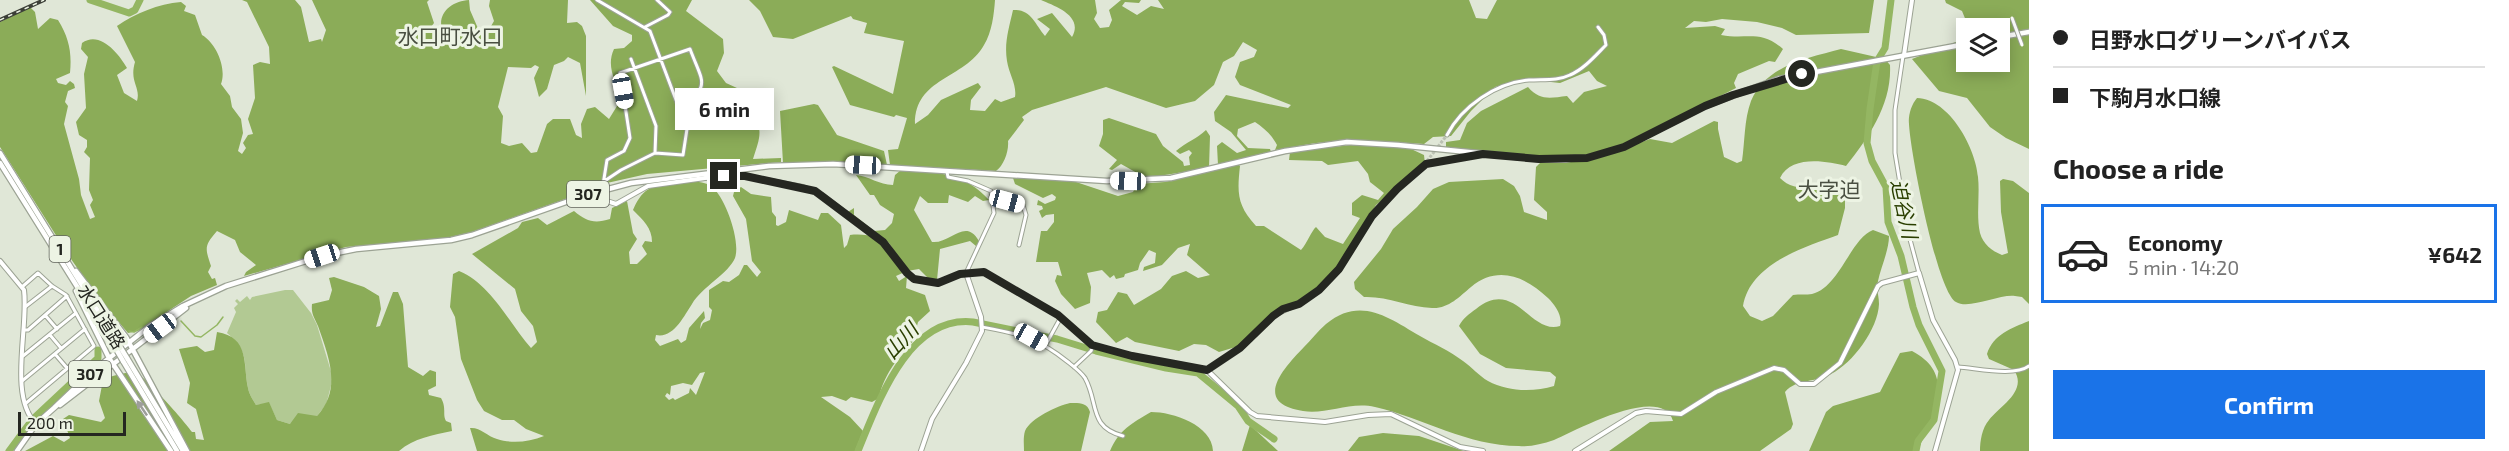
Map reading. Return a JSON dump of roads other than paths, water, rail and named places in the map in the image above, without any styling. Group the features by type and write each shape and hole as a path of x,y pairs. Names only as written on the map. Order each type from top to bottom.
{"highway":[{"path":"2010,36 2029,32"},
{"name":"307","path":"17,451 36,424 109,358 163,318 226,286 322,256 356,249 451,240 498,227 613,188 687,175 798,164 1128,181 1171,178 1285,151 1347,142 1539,159 1587,158 1624,147 1705,106 1750,88 1802,74 1956,46"},
{"name":"水口道路","path":"0,153 117,347"},
{"name":"水口道路","path":"0,163 68,273 185,451"},
{"name":"1","path":"70,266 130,342 185,451"},
{"name":"1","path":"68,273 109,358 171,451"},
{"name":"307","path":"52,410 193,302"},
{"path":"123,332 130,336 139,335"},
{"name":"水口道路","path":"125,359 177,451"}],"main road":[{"path":"1904,55 1912,0"},
{"path":"602,191 606,199 616,204 648,186 724,176 745,176 803,187 822,195 883,242 914,279 938,283 976,271 993,276 1061,317 1092,348 1207,370 1257,416 1325,422 1392,414 1460,447 1483,451"},
{"path":"606,199 613,188"},
{"path":"0,261 22,287 24,307 22,381 29,417 36,424"},
{"path":"921,451 932,419 972,353 982,324 966,273"},
{"path":"1575,451 1636,413 1646,411 1681,414 1716,392 1774,368 1784,370 1800,384 1814,384 1840,363 1878,286 1918,273 1933,320 1958,367 1958,375 1935,451"}],"street":[{"path":"597,0 650,32 687,129 683,155 655,153 603,182"},
{"path":"645,27 670,12 657,0"},
{"path":"2012,18 2022,45"},
{"path":"1447,135 1472,105 1502,87 1527,81 1560,79 1583,68 1606,45 1604,35 1598,27"},
{"path":"602,191 609,158 624,151 628,144 630,127 620,73 690,49 703,85 701,92 681,112"},
{"path":"1904,55 1895,110 1895,153 1908,232 1918,273"},
{"path":"632,58 656,126 655,153"},
{"path":"687,129 727,105"},
{"path":"1207,370 1240,348 1273,316 1283,309 1299,304 1319,290 1339,269 1372,216 1397,189 1427,163 1483,154"},
{"path":"946,171 948,177 991,192 994,213 966,273"},
{"path":"991,197 1024,204 1026,214 1019,245"},
{"path":"22,287 38,273 68,296 94,346 25,404"},
{"path":"24,307 52,286"},
{"path":"24,330 68,296"},
{"path":"23,356 76,314"},
{"path":"45,315 57,329"},
{"path":"1046,346 1061,317"},
{"path":"982,324 1021,334 1046,346 1074,367 1084,377 1095,417 1109,432 1123,436"},
{"path":"22,381 85,329"},
{"path":"50,335 61,348"},
{"path":"1074,367 1092,348"},
{"path":"55,354 67,368"},
{"path":"1958,367 2007,371 2024,369 2029,366"}],"waterway":[{"path":"90,0 129,13 135,10 140,0"},
{"name":"迫谷川","path":"1891,0 1885,48 1877,61 1867,143 1872,161 1886,187 1888,222 1901,256 1913,307 1919,325 1942,371 1934,420 1918,441 1916,451"},
{"path":"181,321 195,336 201,337 217,325 223,317"},
{"name":"山川","path":"858,451 886,387 913,347 930,332 950,324 973,322 1057,339 1166,368 1198,373 1238,406 1248,421 1274,439"},
{"path":"129,331 134,332 142,327"},
{"path":"35,417 98,358 98,350"},
{"path":"9,451 29,424"}],"tunnel":[{"path":"1427,161 1447,135"}],"railway":[{"path":"0,20 44,0"}],"district":[{"name":"水口町水口","path":"450,37"},
{"name":"大字迫","path":"1829,190"}]}
